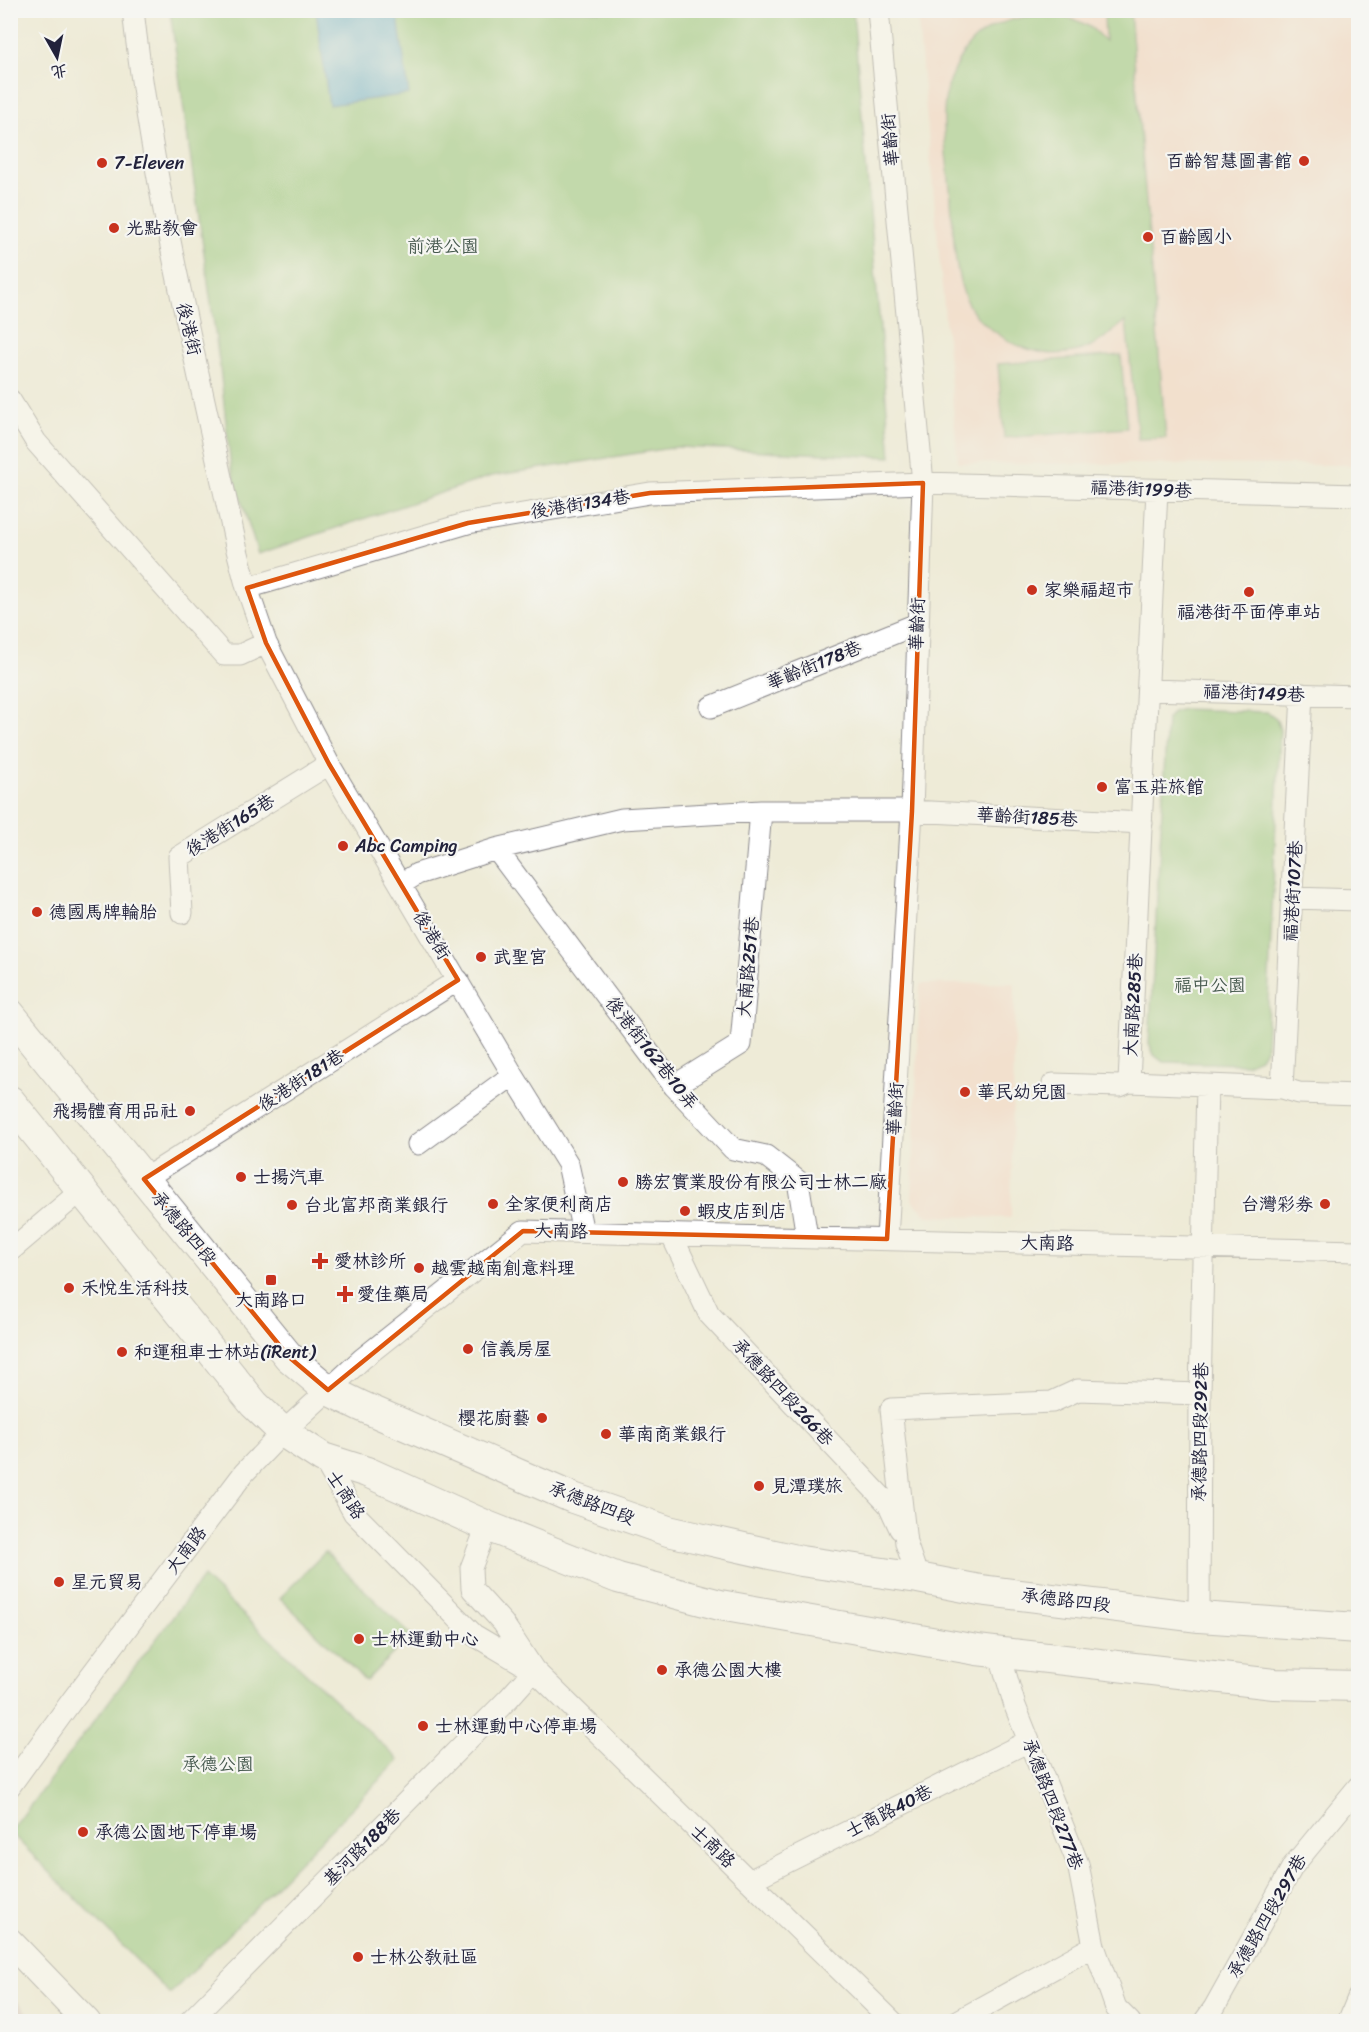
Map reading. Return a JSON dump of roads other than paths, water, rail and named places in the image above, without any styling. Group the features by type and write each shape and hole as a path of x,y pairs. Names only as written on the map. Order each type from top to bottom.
{"main road":[{"name":"承德路四段","path":"10,1014 289,1357 328,1390 361,1406 573,1498 668,1531 801,1561 918,1578 980,1590 1200,1617 1359,1628"},
{"path":"10,1101 254,1404 283,1432 323,1458 367,1472 487,1526 618,1578 720,1605 999,1652 1274,1684 1359,1686"}],"street":[{"name":"後港街","path":"133,10 140,76 171,248 236,546 266,643 329,764 568,1164 583,1232"},
{"name":"華齡街","path":"878,10 923,483 912,811 887,1239"},
{"path":"10,400 36,442 224,655 240,655 266,643"},
{"name":"後港街134巷","path":"248,588 468,523 650,493 923,483"},
{"name":"福港街199巷","path":"923,483 1359,495"},
{"name":"大南路285巷","path":"1157,490 1129,1082 1206,1085"},
{"name":"華齡街178巷","path":"711,707 917,624"},
{"name":"福港街149巷","path":"1149,690 1359,696"},
{"name":"福港街107巷","path":"1282,1088 1302,694"},
{"name":"後港街165巷","path":"182,913 178,857 329,764"},
{"path":"401,884 417,874 496,849 622,819 761,811 912,811"},
{"name":"大南路251巷","path":"674,1086 741,1044 761,811"},
{"name":"華齡街185巷","path":"912,811 1142,823"},
{"name":"後港街162巷10弄","path":"496,849 674,1086 733,1149 766,1156 798,1181 807,1237"},
{"path":"1293,898 1359,900"},
{"name":"後港街181巷","path":"144,1179 458,980"},
{"path":"418,1144 513,1075"},
{"path":"1053,1084 1120,1086 1129,1082"},
{"path":"1204,1247 1206,1085 1282,1088 1299,1094 1359,1095"},
{"path":"10,1251 82,1190"},
{"name":"大南路","path":"10,1786 244,1473 283,1432 362,1359 523,1231 1359,1251"},
{"name":"承德路四段266巷","path":"670,1234 709,1314 889,1505 906,1543"},
{"name":"承德路四段292巷","path":"1200,1617 1198,1589 1200,1394 1204,1247"},
{"path":"918,1578 906,1543 891,1409 1052,1402 1078,1389 1200,1394"},
{"name":"士商路","path":"323,1458 354,1513 474,1635 534,1670"},
{"name":"士商路","path":"487,1526 471,1568 472,1589 503,1623 534,1670 893,2022"},
{"name":"承德路四段277巷","path":"999,1652 1014,1706 1078,1864 1094,1946 1116,2008 1130,2022"},
{"name":"基河路188巷","path":"189,2022 534,1670"},
{"name":"士商路40巷","path":"749,1881 1029,1740"},
{"name":"承德路四段297巷","path":"1204,2022 1293,1866 1359,1787"},
{"path":"10,1942 87,2022"},
{"path":"956,2022 1094,1946"},
{"path":"1347,2022 1359,1998"}],"water":[{"path":"316,11 397,11 409,94 329,105"}],"place":[{"name":"百齡智慧圖書館","path":"1304,161"},
{"name":"7-Eleven","path":"102,163"},
{"name":"光點教會","path":"114,228"},
{"name":"百齡國小","path":"1148,237"},
{"name":"家樂福超市","path":"1032,590"},
{"name":"福港街平面停車站","path":"1249,592"},
{"name":"富玉莊旅館","path":"1102,787"},
{"name":"Abc Camping","path":"343,846"},
{"name":"德國馬牌輪胎","path":"37,912"},
{"name":"武聖宮","path":"481,957"},
{"name":"華民幼兒園","path":"965,1092"},
{"name":"飛揚體育用品社","path":"190,1111"},
{"name":"士揚汽車","path":"241,1177"},
{"name":"勝宏實業股份有限公司士林二廠","path":"623,1182"},
{"name":"全家便利商店","path":"493,1204"},
{"name":"台灣彩券","path":"1325,1204"},
{"name":"台北富邦商業銀行","path":"292,1205"},
{"name":"蝦皮店到店","path":"685,1211"},
{"name":"愛林診所","path":"320,1261"},
{"name":"越雲越南創意料理","path":"419,1268"},
{"name":"大南路口","path":"271,1280"},
{"name":"禾悅生活科技","path":"69,1288"},
{"name":"愛佳藥局","path":"345,1294"},
{"name":"信義房屋","path":"468,1349"},
{"name":"和運租車士林站(iRent)","path":"122,1352"},
{"name":"櫻花廚藝","path":"542,1418"},
{"name":"華南商業銀行","path":"606,1434"},
{"name":"見潭璞旅","path":"759,1486"},
{"name":"星元貿易","path":"59,1582"},
{"name":"士林運動中心","path":"359,1639"},
{"name":"承德公園大樓","path":"662,1670"},
{"name":"士林運動中心停車場","path":"423,1726"},
{"name":"承德公園地下停車場","path":"83,1832"},
{"name":"士林公教社區","path":"358,1957"}],"park label":[{"name":"前港公園","path":"443,246"},
{"name":"福中公園","path":"1210,985"},
{"name":"承德公園","path":"218,1764"}]}
